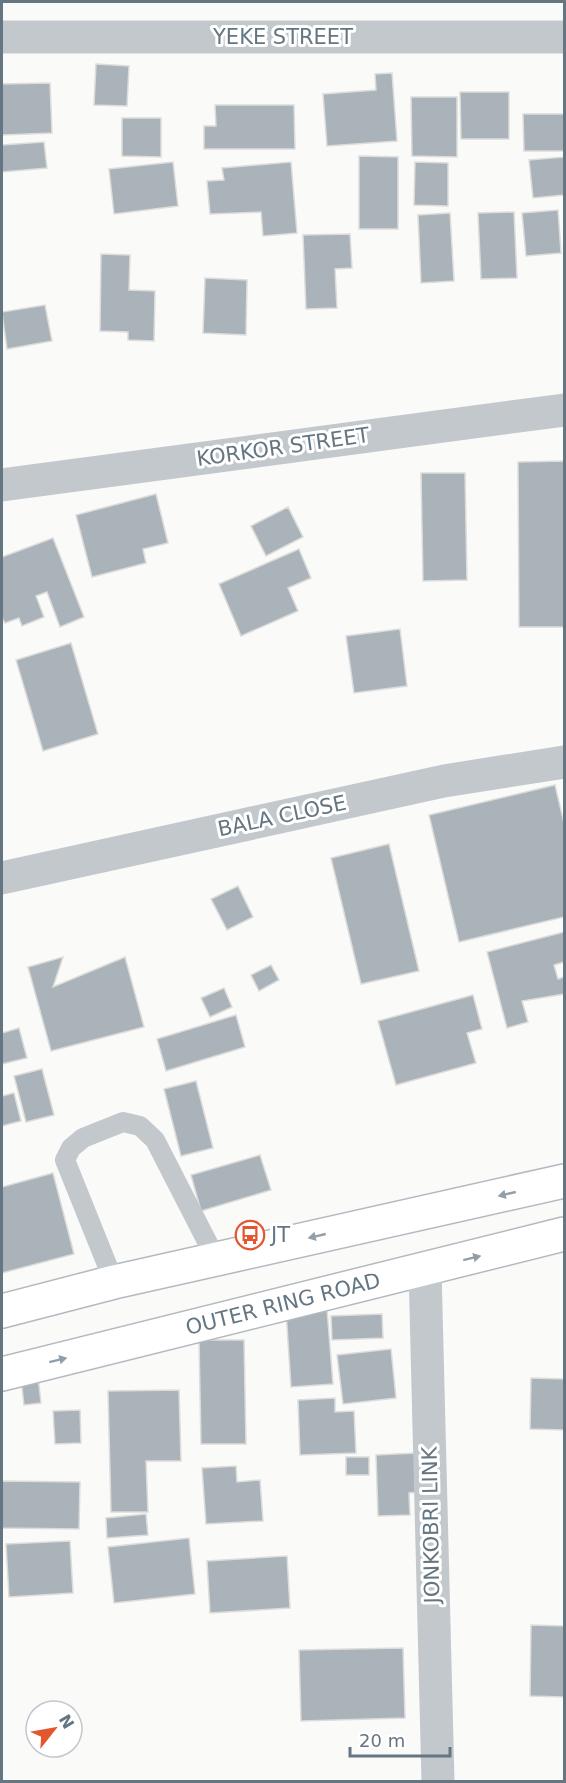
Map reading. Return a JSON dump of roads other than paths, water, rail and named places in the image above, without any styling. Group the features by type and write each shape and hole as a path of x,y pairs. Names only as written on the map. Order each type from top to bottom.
{"main road":[{"path":"2,1311 114,1281 564,1181"},
{"name":"OUTER RING ROAD","path":"2,1374 564,1234"}],"street":[{"name":"YEKE STREET","path":"2,37 564,37"},
{"name":"KORKOR STREET","path":"2,484 564,410"},
{"name":"BALA CLOSE","path":"2,878 444,781 564,762"},
{"name":"JONKOBRI LINK","path":"425,1269 438,1782"}],"lane":[{"path":"114,1281 65,1160 71,1148 83,1138 123,1122 140,1126 155,1140 216,1259"}],"place":[{"name":"JT","path":"250,1235"}]}
